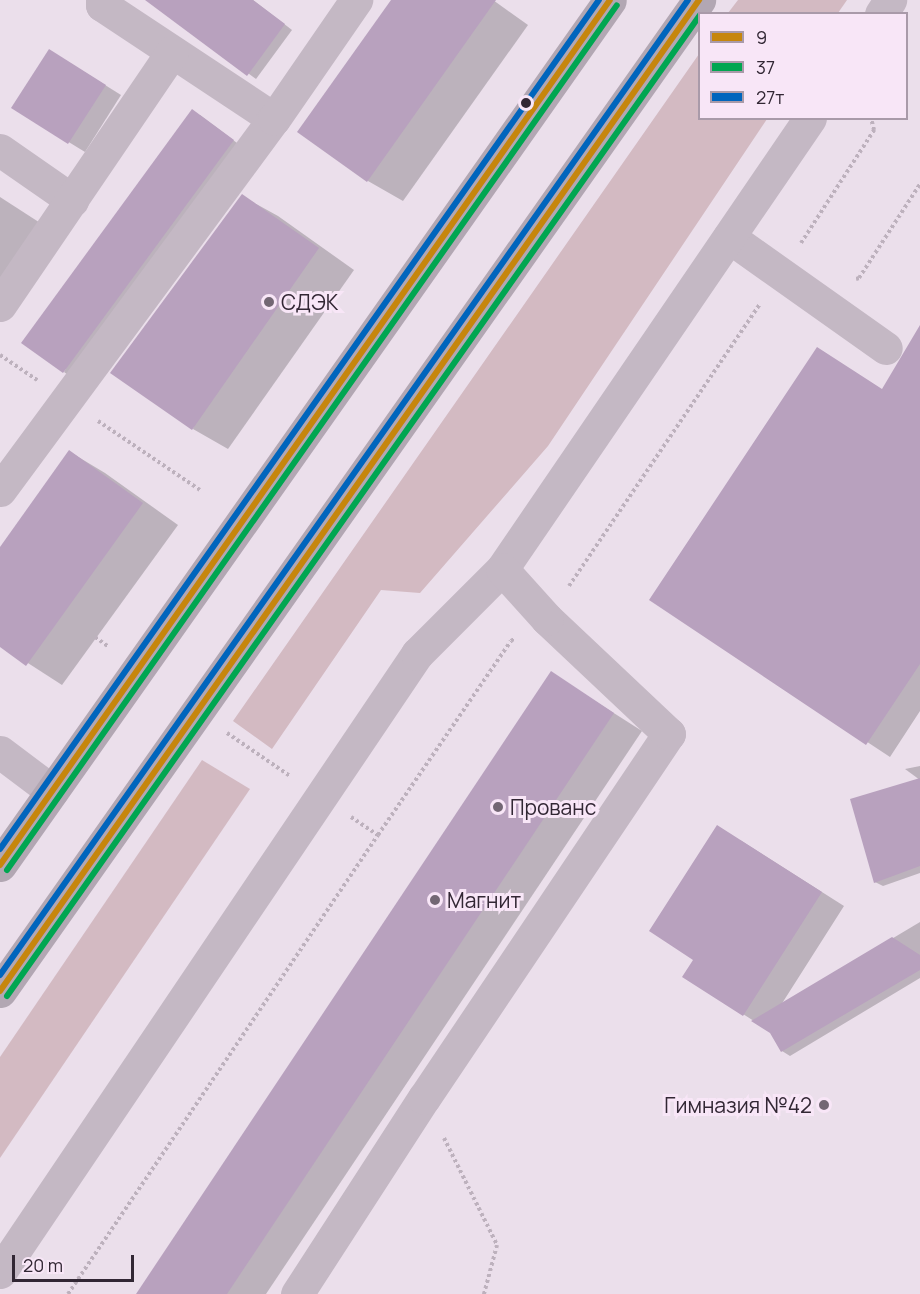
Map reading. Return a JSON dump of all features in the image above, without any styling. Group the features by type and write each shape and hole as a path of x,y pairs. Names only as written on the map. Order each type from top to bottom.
{"main road":[{"path":"0,865 610,0"},
{"path":"0,991 699,0"}],"lane":[{"path":"102,0 102,5 274,119"},
{"path":"0,490 274,119 356,0"},
{"path":"0,305 172,52"},
{"path":"0,1272 417,654 502,569 809,120"},
{"path":"0,150 72,200"},
{"path":"729,237 886,348"},
{"path":"297,1294 424,1098 669,734 546,620 502,569"},
{"path":"0,752 52,791"}],"path":[{"path":"68,1294 511,640 546,620 780,273 873,130 871,120"},
{"path":"850,280 859,278 920,184"},
{"path":"224,730 266,759"},
{"path":"424,1098 497,1245 484,1294"}],"shaded area":[{"path":"738,0 847,0 839,12 729,12"},
{"path":"698,55 698,120 766,120 548,446 420,593 381,590 272,749 233,721"},
{"path":"202,760 250,789 0,1158 0,1057"}],"building":[{"path":"145,0 253,0 285,24 247,76"},
{"path":"391,0 496,0 367,182 297,132"},
{"path":"49,49 106,85 68,144 11,108"},
{"path":"192,109 234,140 63,373 21,343"},
{"path":"242,194 319,248 192,430 110,373"},
{"path":"920,325 920,664 866,745 649,600 817,347 882,389"},
{"path":"69,450 143,503 26,666 0,647 0,547"},
{"path":"551,671 614,713 227,1294 136,1294"},
{"path":"920,778 920,866 874,883 850,799"},
{"path":"717,825 822,892 743,1016 682,977 693,960 649,931"},
{"path":"892,937 920,955 920,970 781,1052 770,1033 751,1021"}],"transit line":[{"name":"27т","path":"0,849 599,0"},
{"name":"9","path":"0,865 610,0"},
{"name":"27т","path":"0,975 688,0"},
{"name":"9","path":"0,991 699,0"},
{"name":"37","path":"7,870 617,5"},
{"name":"37","path":"7,996 698,18"}],"place":[{"name":"СДЭК","path":"269,302"},
{"name":"Прованс","path":"498,807"},
{"name":"Магнит","path":"435,900"},
{"name":"Гимназия №42","path":"824,1105"}]}
